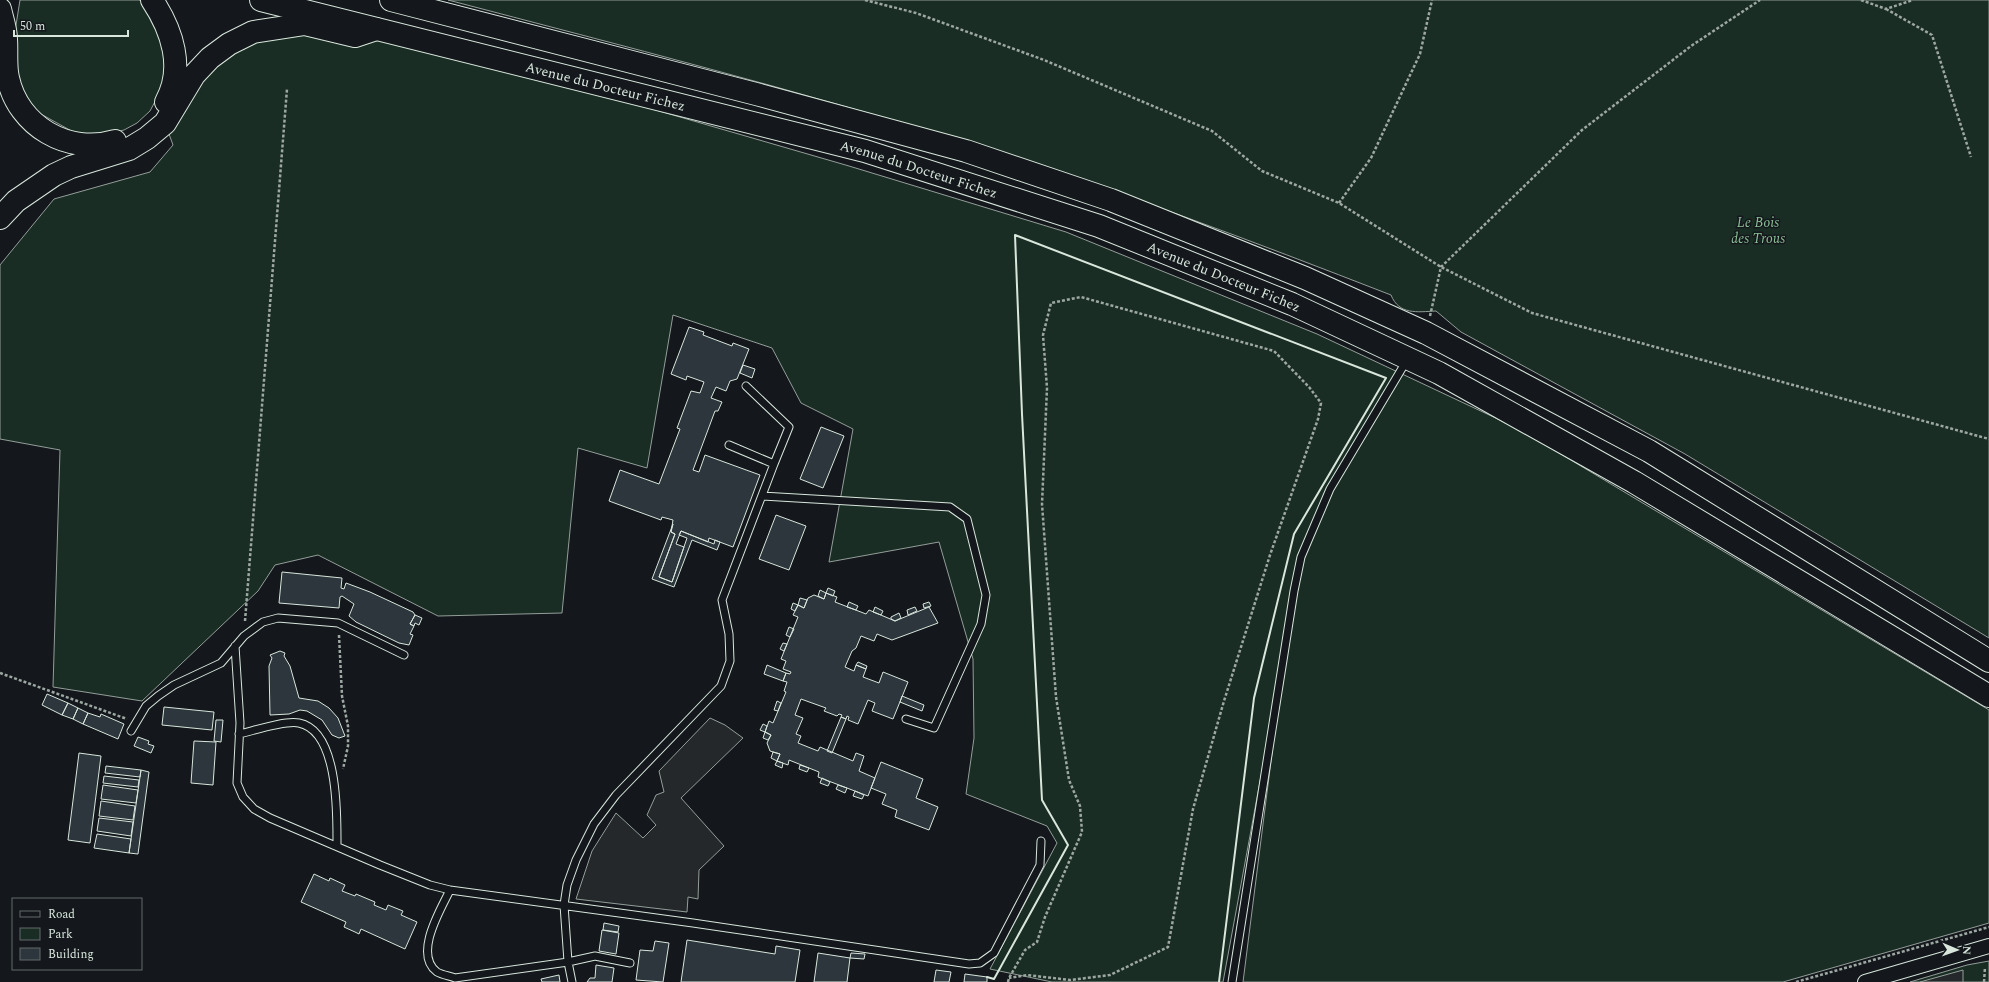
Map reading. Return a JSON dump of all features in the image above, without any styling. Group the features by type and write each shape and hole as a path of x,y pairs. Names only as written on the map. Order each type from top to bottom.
{"main road":[{"path":"0,4 1,0"},
{"path":"0,9 6,38 5,55 7,77 13,97 28,118 45,132 65,141 87,146 108,143 126,138 144,127 160,113 170,95 176,74 175,57 169,32 152,0"},
{"name":"Avenue du Docteur Fichez","path":"261,0 865,151 1099,226 1292,304 1439,373 1634,482 1989,696"},
{"path":"391,0 741,90 966,151 1111,200 1305,278 1426,333 1649,450 1989,661"},
{"path":"0,218 16,201 54,175 70,167 129,149 147,138 165,123 194,75 210,58 235,41 253,32 305,24 355,36 376,29"}],"street":[{"path":"1865,982 1989,946"}],"lane":[{"path":"1232,982 1294,591 1301,557 1330,489 1408,358"},
{"path":"572,982 568,962 564,905 567,885 584,840 598,819 631,778 721,686 730,661 729,634 722,600 789,427 746,386"},
{"path":"729,446 774,464"},
{"path":"762,496 950,506 967,519 986,595 981,624 934,728 906,719"},
{"path":"131,732 146,706 174,685 221,663 244,636 262,622 278,618 338,623 404,655"},
{"path":"235,646 239,734 237,783 243,797 254,809 270,818 401,874 430,885 450,890 564,905 969,964 980,962 994,953 1033,881 1040,865 1041,840"},
{"path":"239,734 271,726 299,723 314,731 327,751 337,800 337,846"},
{"path":"450,890 430,933 428,947 430,962 437,972 455,978 568,962 594,956 630,963"}],"path":[{"path":"865,0 916,13 1044,60 1212,131 1262,171 1339,203 1441,267 1532,313 1989,439"},
{"path":"1339,203 1371,158 1416,61 1432,0"},
{"path":"1426,333 1441,267 1582,130 1691,46 1760,0"},
{"path":"1860,0 1886,9 1932,35 1972,157"},
{"path":"1886,9 1913,0"},
{"path":"244,636 287,89"},
{"path":"1008,982 1009,978 1025,950 1037,942 1045,917 1075,853 1082,832 1080,806 1070,780 1056,697 1042,504 1047,388 1043,335 1051,303 1080,297 1274,351 1309,387 1321,403 1318,419 1270,555 1224,701 1193,810 1168,947 1110,975 1070,980 1027,975 1009,978"},
{"path":"337,800 348,746 348,726 342,696 338,623"},
{"path":"0,673 48,689 137,723"},
{"path":"1796,982 1989,927"},
{"path":"1984,982 1985,967"}],"green space":[{"path":"20,0 141,1 152,16 162,34 167,74 150,111 137,123 124,130 86,139 30,108 18,92 12,50"},
{"name":"Le Bois des Trous","path":"448,0 1989,0 1989,638 1685,454 1461,332 1436,311 1409,311 1399,306 1391,295 1287,255 1129,197 970,144 775,87"},
{"path":"376,29 849,166 1066,232 1317,334 1519,429 1989,710 1989,923 1783,982 1243,982 1287,635 1223,982 1052,982 990,969 1057,843 1047,826 966,794 974,738 973,659 939,542 829,562 853,429 801,403 772,348 673,315 647,468 578,448 562,613 438,616 318,555 275,565 258,591 142,701 53,687 60,450 0,439 0,265 54,199 150,172 173,145 165,123 176,101 253,32"},
{"path":"1989,961 1989,982 1910,982 1967,965"}],"shaded area":[{"path":"710,718 725,725 743,738 681,798 724,846 699,870 698,899 688,897 687,912 576,899 592,851 616,813 643,838 656,825 647,815 656,795 664,792 659,771"},
{"path":"1963,970 1963,982 1920,982"}],"building":[{"path":"689,327 704,332 703,335 732,346 733,343 749,349 737,379 730,381 726,391 716,387 711,398 722,402 718,411 715,411 693,470 699,472 705,455 760,475 733,547 709,538 708,542 681,531 676,544 684,547 672,582 659,577 675,534 671,532 673,520 662,517 661,520 609,501 620,470 659,484 680,429 677,428 691,391 700,393 704,382 687,376 686,380 671,374"},
{"path":"743,365 755,369 752,378 740,373"},
{"path":"821,427 844,436 823,488 800,479"},
{"path":"776,515 806,526 789,570 759,559"},
{"path":"673,524 671,532 675,534 659,577 672,582 687,538 679,535 681,531 714,544 715,540 720,542 717,550 692,540 674,587 652,579"},
{"path":"282,572 342,578 341,588 344,589 346,583 370,592 413,612 415,615 410,624 414,626 410,634 413,635 409,645 399,643 356,622 349,616 354,604 342,596 340,597 339,608 279,603"},
{"path":"828,588 835,591 833,596 826,593"},
{"path":"820,590 826,593 824,599 818,596"},
{"path":"826,593 837,597 835,602 866,614 869,610 895,621 929,607 938,623 892,640 877,634 874,641 861,636 856,648 852,651 845,667 854,671 856,665 866,669 863,677 879,683 883,672 908,682 893,719 872,711 875,703 868,700 858,724 848,720 849,717 847,716 846,719 841,717 842,715 839,714 837,716 824,711 826,708 801,699 795,715 803,718 796,734 801,736 798,743 818,751 820,747 853,761 856,753 864,756 859,771 875,778 868,796 818,777 819,772 789,760 788,765 777,761 780,754 770,751 767,743 771,735 765,732 769,721 773,723 786,692 784,691 787,682 783,681 786,673 790,674 791,672 783,669 786,661 781,659 798,617 793,615 798,605 804,608 808,598 814,595 824,599"},
{"path":"800,598 807,600 804,608 798,605"},
{"path":"849,602 858,606 856,610 847,607"},
{"path":"929,602 931,606 924,608 923,604"},
{"path":"793,603 798,605 795,611 791,609"},
{"path":"875,607 883,611 881,615 873,612"},
{"path":"915,607 917,611 908,615 907,610"},
{"path":"899,613 901,618 895,621 891,619 891,617"},
{"path":"415,615 422,618 419,625 415,623 414,626 410,624"},
{"path":"789,627 794,629 790,637 786,635"},
{"path":"783,643 787,644 784,651 780,649"},
{"path":"280,651 285,653 284,656 290,666 299,698 318,701 329,708 338,718 345,736 339,738 332,735 322,720 307,711 300,710 289,714 270,715 269,666 272,658 270,655"},
{"path":"858,662 867,666 866,669 856,665"},
{"path":"767,665 786,673 783,681 764,674"},
{"path":"47,694 68,703 62,715 42,705"},
{"path":"902,696 924,705 922,711 900,702"},
{"path":"777,701 781,703 778,711 774,710"},
{"path":"68,703 78,708 73,719 62,715"},
{"path":"164,707 214,712 212,730 162,725"},
{"path":"78,708 88,713 83,724 73,719"},
{"path":"88,713 100,717 101,714 124,724 118,739 83,724"},
{"path":"841,717 846,719 832,753 827,751"},
{"path":"216,720 223,720 221,742 214,741"},
{"path":"763,724 767,726 765,732 760,730"},
{"path":"765,732 771,735 768,740 763,738"},
{"path":"138,737 149,741 148,744 154,746 151,753 134,746"},
{"path":"194,741 216,742 213,785 191,783"},
{"path":"773,752 780,754 777,761 771,758"},
{"path":"79,753 101,756 90,843 68,840"},
{"path":"777,761 783,763 782,768 775,765"},
{"path":"881,762 923,779 916,798 938,807 929,830 895,817 897,810 882,804 886,794 871,788"},
{"path":"800,765 809,768 807,772 799,769"},
{"path":"106,766 141,770 140,777 105,773"},
{"path":"141,770 149,772 138,854 129,853"},
{"path":"104,776 139,780 138,787 103,783"},
{"path":"822,778 830,782 828,786 820,783"},
{"path":"103,785 138,790 136,803 101,799"},
{"path":"838,785 847,788 845,793 836,789"},
{"path":"855,791 864,795 862,799 853,796"},
{"path":"101,801 135,806 133,820 99,816"},
{"path":"99,818 133,822 131,836 97,831"},
{"path":"97,834 131,839 129,853 94,848"},
{"path":"314,874 329,881 330,878 345,885 342,891 355,896 356,894 375,902 374,905 386,910 388,905 403,911 401,915 417,922 405,949 361,929 359,934 344,927 346,922 301,902"},
{"path":"604,923 619,926 618,932 603,930"},
{"path":"602,930 619,933 616,954 599,951"},
{"path":"687,940 775,954 776,946 800,950 795,982 681,982"},
{"path":"655,941 669,943 663,982 636,980 640,950 653,951"},
{"path":"818,953 850,958 847,982 814,982"},
{"path":"851,953 865,954 864,959 850,958"},
{"path":"596,965 614,968 612,982 587,982 590,978 595,978"},
{"path":"936,970 951,972 949,982 934,982"},
{"path":"965,974 987,977 987,982 964,982"},
{"path":"559,975 560,982 542,982 541,979"}],"wall":[{"path":"987,977 994,979 1068,845 1042,800 1022,414 1015,235 1386,378 1294,534 1254,698 1219,982"}]}
